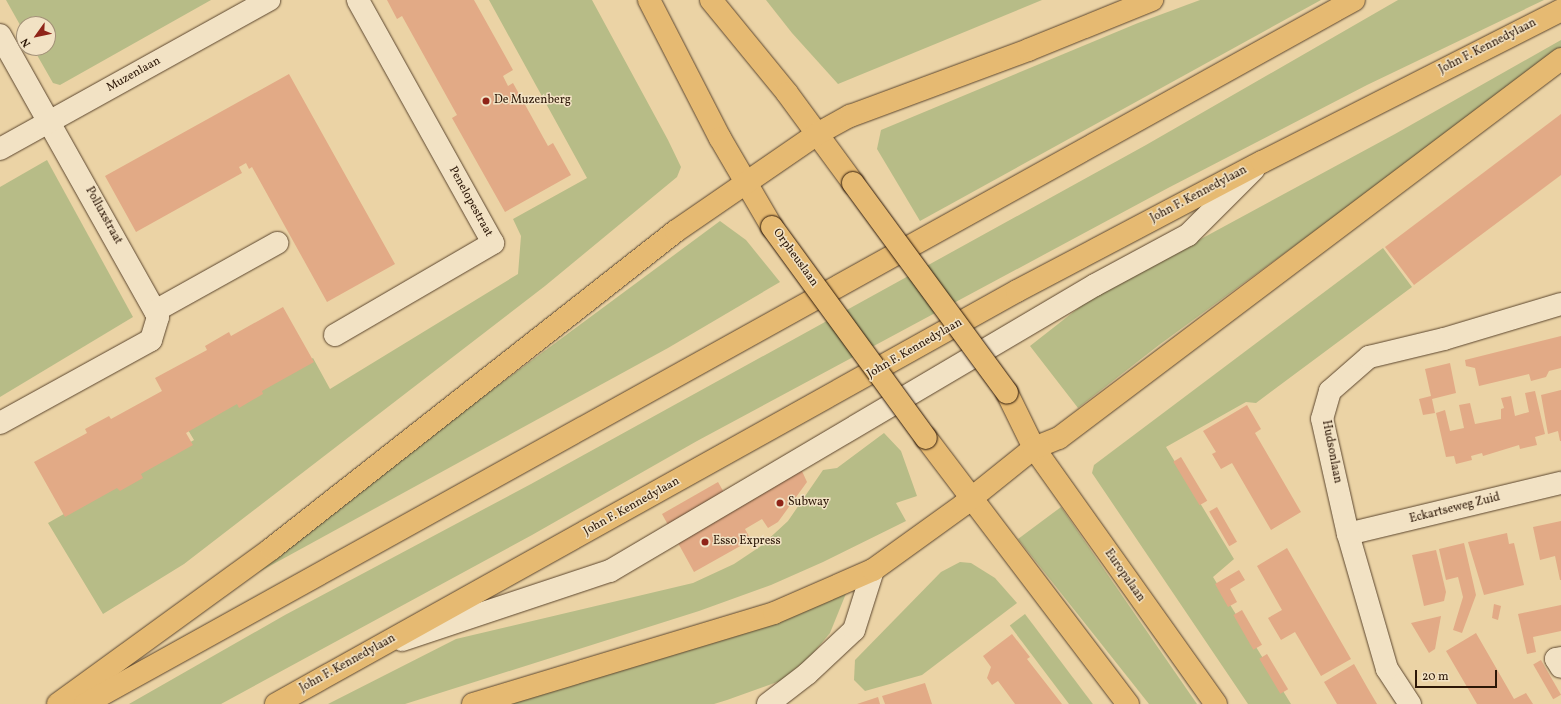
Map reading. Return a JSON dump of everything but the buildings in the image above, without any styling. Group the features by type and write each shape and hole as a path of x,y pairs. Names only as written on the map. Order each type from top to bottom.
{"main road":[{"name":"Orpheuslaan","path":"649,0 744,183 772,227 970,498"},
{"path":"711,0 787,93 1007,393 1034,448"},
{"path":"58,704 271,549 676,231 817,134 850,116 1028,50 1152,0"},
{"path":"85,704 1354,0"},
{"name":"John F. Kennedylaan","path":"276,704 1017,291 1262,162 1561,10"},
{"path":"473,704 774,613 873,570 1034,448 1059,438 1561,59"},
{"name":"Europalaan","path":"1034,448 1216,704"},
{"path":"970,498 1046,594 1128,704"}],"street":[{"name":"Muzenlaan","path":"0,149 269,0"},
{"name":"Penelopestraat","path":"335,335 493,243 358,0"},
{"name":"Polluxstraat","path":"0,35 155,311"},
{"path":"372,650 610,571 1095,285 1188,235 1262,162"},
{"path":"0,423 151,340 158,317 155,311 277,243"},
{"name":"Hudsonlaan","path":"1410,704 1386,669 1348,534 1322,419 1330,391 1369,357 1444,339 1561,304"},
{"name":"Eckartseweg Zuid","path":"1348,534 1561,483"},
{"path":"768,704 807,674 854,630 873,570"},
{"path":"1561,658 1556,659 1561,667"}],"green space":[{"path":"6,0 211,0 60,85 53,83 38,56 56,56 56,16 16,16 16,18"},
{"path":"489,0 592,0 668,140 681,167 677,177 545,286 184,564 103,614 48,523 194,440 188,430 313,358 330,389 518,274 521,236 513,219 587,178"},
{"path":"766,0 1042,0 838,84 792,33"},
{"path":"1200,0 1321,0 920,221 877,149 881,130 1138,23"},
{"path":"1398,0 1544,0 1367,85 1168,188 697,441 532,535 221,704 129,704 285,615 531,484 1146,145"},
{"path":"1561,40 1561,51 1159,345 1078,408 1030,346 1090,299 1395,134"},
{"path":"47,160 133,317 0,397 0,187"},
{"path":"720,221 746,240 780,282 668,348 257,573 477,401"},
{"path":"1383,248 1412,287 1256,403 1246,402 1166,447 1234,559 1213,577 1291,704 1248,704 1092,473 1094,465"},
{"path":"884,433 901,451 917,496 896,503 906,521 823,562 771,585 699,611 405,704 328,704 456,639 693,583 734,564 761,546 788,521 823,470 837,468"},
{"path":"1061,507 1197,704 1149,704 1018,539"},
{"path":"960,562 971,563 995,578 1017,603 922,675 865,691 854,680 855,660 941,572"},
{"path":"847,591 830,633 810,657 780,681 727,700 714,704 500,704"},
{"path":"1025,614 1093,704 1069,704 1010,625"}],"place":[{"name":"De Muzenberg","path":"486,101"},
{"name":"Subway","path":"780,503"},
{"name":"Esso Express","path":"705,542"}]}
